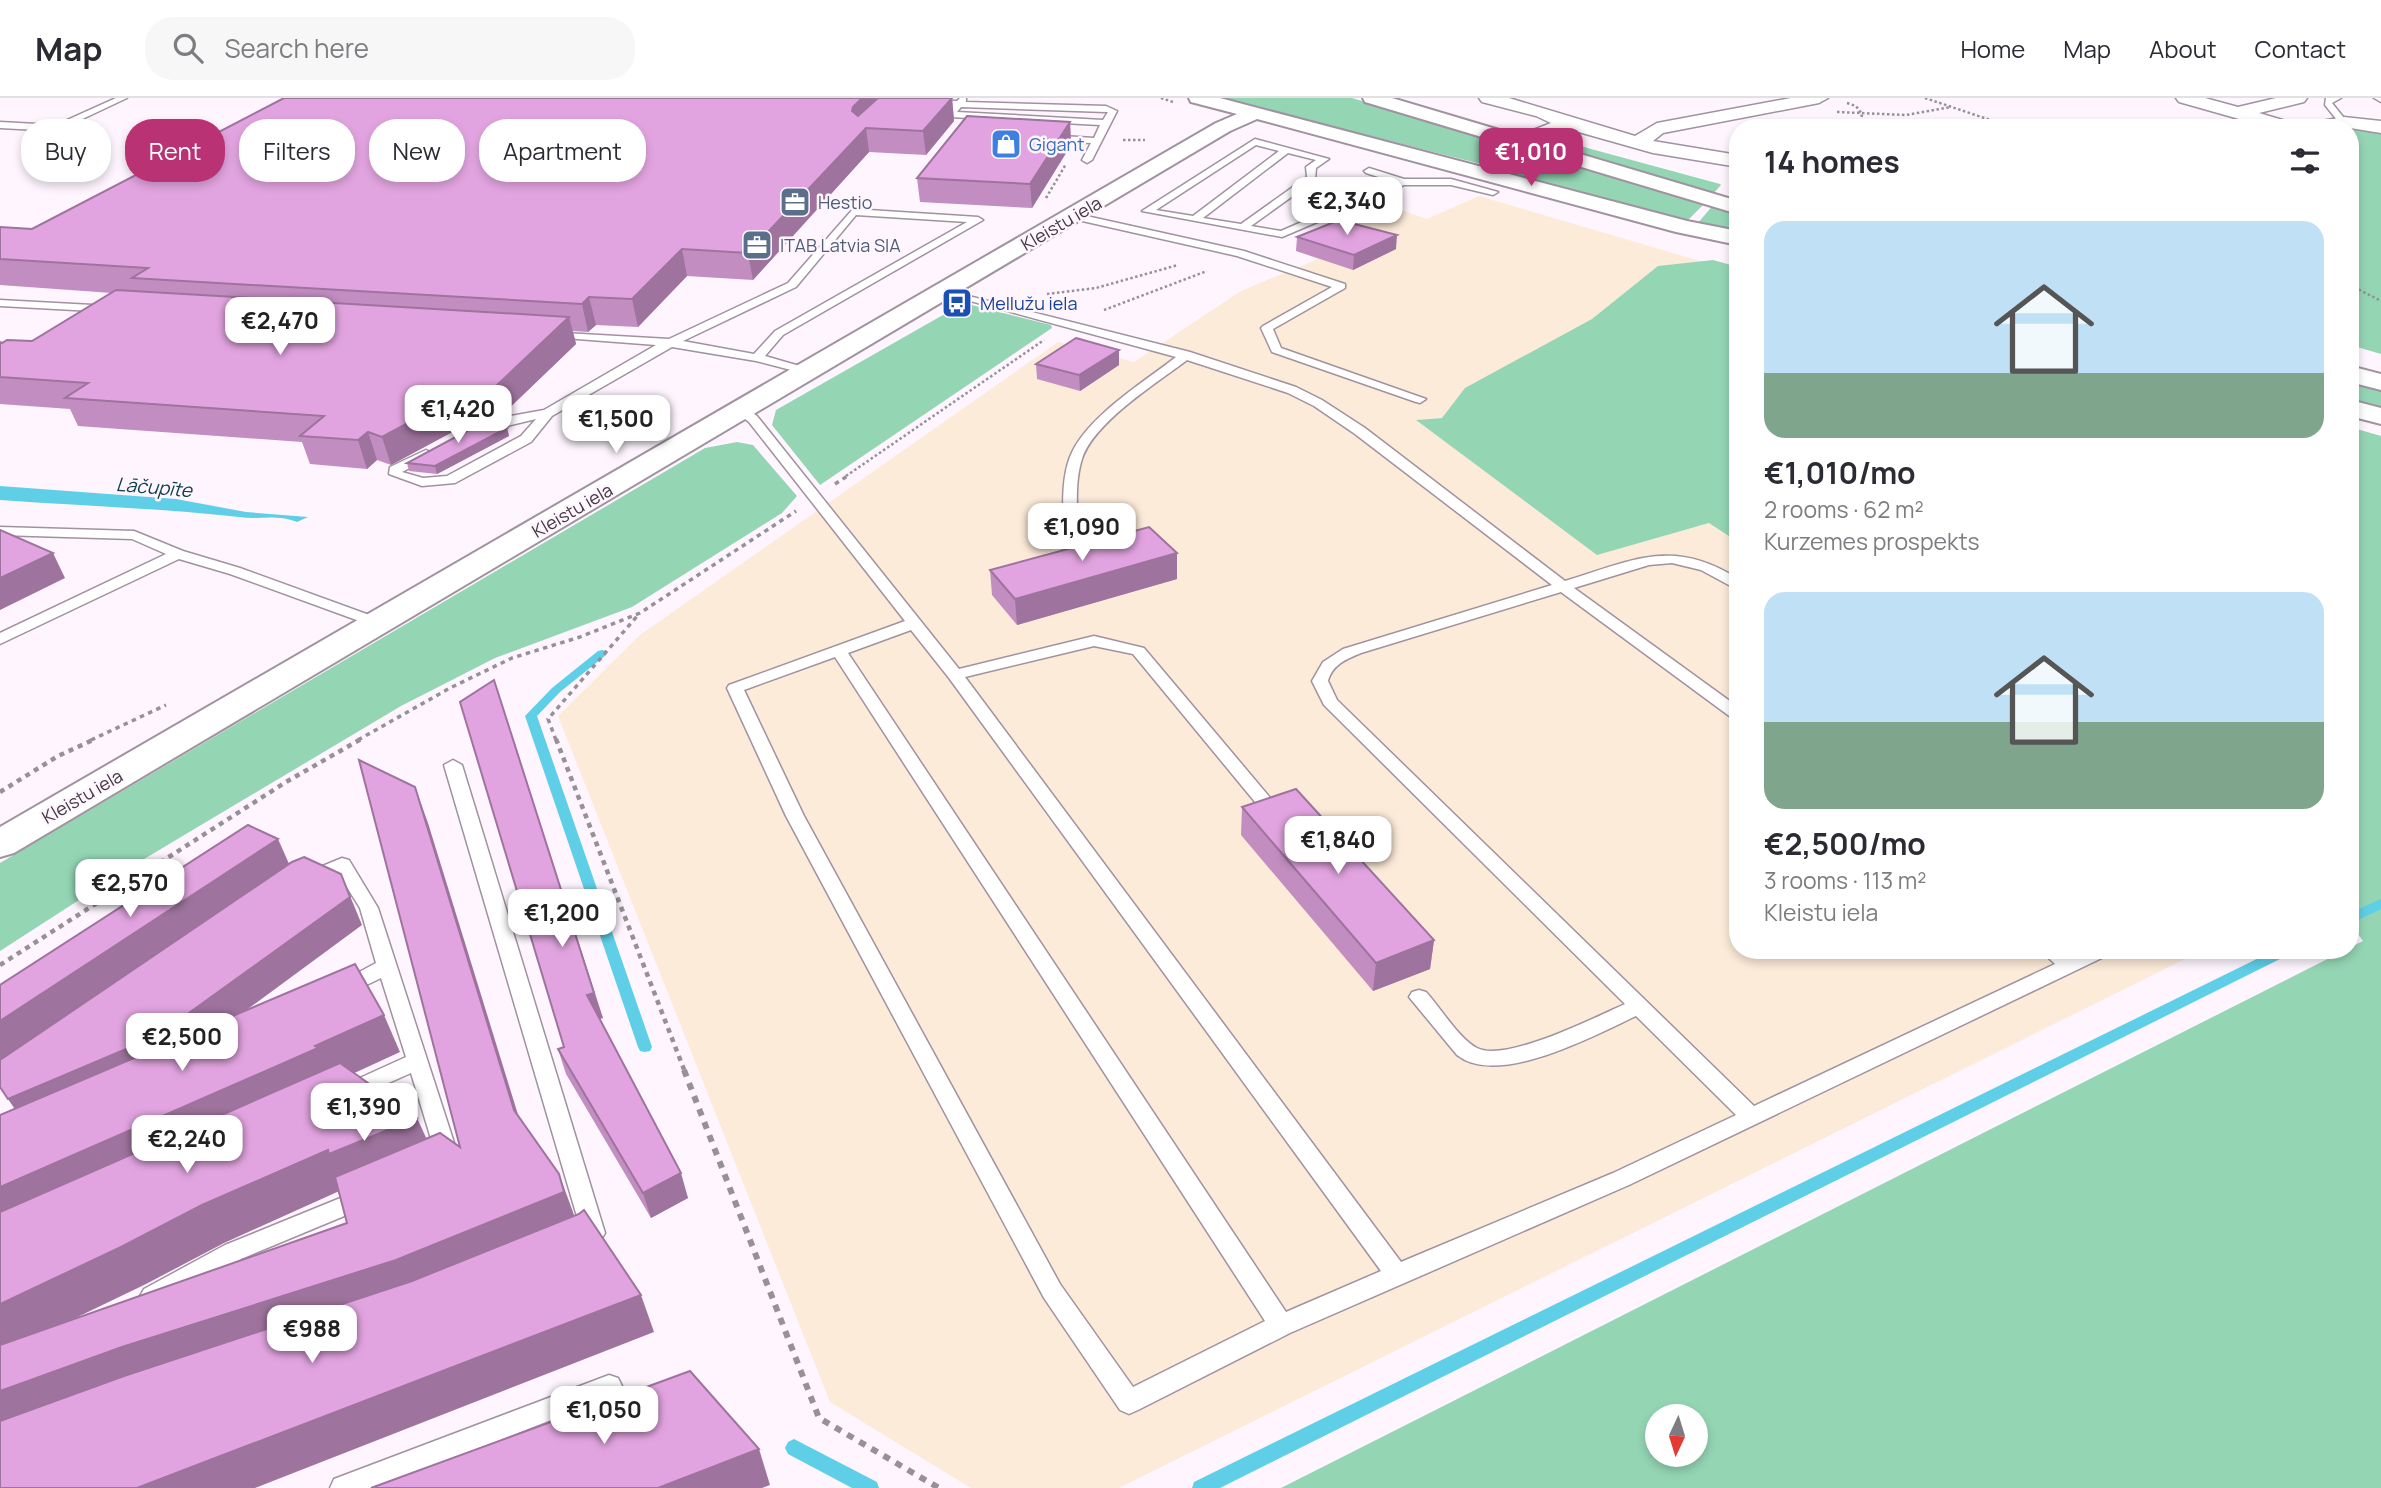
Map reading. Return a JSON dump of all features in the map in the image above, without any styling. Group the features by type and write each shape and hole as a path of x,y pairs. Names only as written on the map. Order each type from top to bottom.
{"main road":[{"path":"1198,98 1696,230 1729,236"},
{"path":"1373,98 1729,205"},
{"name":"Kleistu iela","path":"0,844 944,291 1062,208 1253,114"},
{"path":"1454,165 1486,169 1530,167 1542,160 1543,155 1528,143"},
{"path":"2359,376 2381,382"},
{"path":"2359,410 2381,416"}],"street":[{"path":"1488,98 1542,112 1567,123 1638,143 1729,159"},
{"path":"1542,112 1573,114 1657,129 1819,98"},
{"path":"2185,98 2260,119"},
{"path":"2238,113 2298,98"},
{"path":"1528,143 1567,123"},
{"path":"2359,125 2381,127"},
{"path":"1638,143 1657,129"}],"lane":[{"path":"0,125 57,128 123,98"},
{"path":"2337,98 2330,99 2328,103 2341,119"},
{"path":"916,103 964,100 1113,111 1087,160"},
{"path":"964,100 950,114 1107,123"},
{"path":"1043,138 1096,141"},
{"path":"1244,227 1312,178 1311,167 1324,159 1255,142 1147,211 1201,220 1244,227 1282,233"},
{"path":"1179,239 1286,150"},
{"path":"1369,172 1403,182 1451,182 1493,191"},
{"path":"1260,244 1403,182"},
{"path":"1062,208 1258,259 1341,286 1267,328 1276,350 1420,398"},
{"path":"548,412 526,439 450,480 422,482 396,474 396,470 474,428 548,412 672,343 792,285 853,212 978,220 779,333 757,358"},
{"path":"944,291 1186,355 1264,379 1318,403 1360,431 1729,708"},
{"path":"0,303 125,310"},
{"path":"543,334 672,343 757,358 806,372"},
{"path":"1070,550 1076,457 1090,435 1116,410 1186,355"},
{"path":"741,410 761,429 955,676 1396,1275"},
{"path":"0,531 134,535 178,554 235,571 378,623"},
{"path":"0,639 178,554"},
{"path":"1729,581 1698,563 1670,558 1647,561 1355,650 1331,661 1324,668 1320,681 1330,702 1752,1117"},
{"path":"912,624 735,688 795,816 1052,1290 1129,1402 1281,1325 1621,1179 2082,959"},
{"path":"955,676 1094,641 1138,651 1266,804"},
{"path":"838,650 1281,1325"},
{"path":"453,765 593,1233 584,1242 571,1247"},
{"path":"296,884 342,864 369,908 449,1161 427,1171"},
{"path":"2062,959 2070,965"},
{"path":"329,996 388,965"},
{"path":"1419,997 1469,1053 1485,1060 1504,1059 1536,1049 1639,1006"},
{"path":"330,1101 419,1060"},
{"path":"130,1308 233,1252 382,1190"},
{"path":"343,1488 609,1386"}],"path":[{"path":"1925,98 1987,119"},
{"path":"1846,102 1856,106 1863,114"},
{"path":"1795,103 1824,111 1863,114 1906,115 1951,107"},
{"path":"1862,119 1863,114"},
{"path":"1062,208 1045,198 1068,162 1087,160"},
{"path":"831,487 1068,323 1192,275 1258,259"},
{"path":"996,303 1096,288 1182,263"},
{"path":"2359,290 2381,301"},
{"path":"0,965 286,782 450,688 512,658 640,613 798,510"},
{"path":"640,613 548,719 820,1418 939,1488"}],"shaded area":[{"path":"1479,196 1729,270 1729,274 1478,414 1417,420 1597,554 1710,523 1729,536 1729,959 2185,959 1119,1488 971,1488 830,1402 558,716 640,635 1058,342 1134,362 1241,291 1318,259 1296,251 1398,209 1427,219"}],"green space":[{"path":"1219,98 1352,98 1522,149 1530,157 1513,166 1483,164"},
{"path":"2359,129 2381,132 2381,354 2359,348"},
{"path":"1547,137 1721,185 1712,195 1542,139"},
{"path":"1556,157 1706,202 1688,220 1509,176 1547,168"},
{"path":"1714,204 1729,208 1729,231 1698,223"},
{"path":"1713,260 1729,264 1729,536 1709,523 1597,555 1416,420 1442,418 1465,388 1592,319 1658,266"},
{"path":"964,303 1051,325 1052,328 820,485 772,425 776,410"},
{"path":"2359,382 2381,388 2381,410 2359,404"},
{"path":"2359,430 2381,436 2381,1488 1281,1488 2327,959 2359,959 2359,943 2363,941 2359,935"},
{"path":"737,442 753,445 797,496 782,513 632,607 495,658 401,706 124,871 0,951 0,863 705,448"}],"water":[{"name":"Lāčupīte","path":"0,486 176,499 246,512 308,517 297,522 275,518 0,500"}],"building":[{"path":"284,98 862,98 852,111 858,116 878,98 952,98 923,131 866,128 748,253 682,249 632,299 589,297 582,304 132,278 148,268 0,259 0,227 32,229 125,181 225,182 225,129 239,121 239,182 355,182 355,119 244,119"},
{"path":"967,116 1070,122 1030,184 917,178"},
{"path":"1339,220 1397,235 1354,255 1297,237"},
{"path":"116,290 569,317 494,388 460,395 382,437 368,432 358,440 300,436 324,416 65,398 88,383 0,377 0,342 32,341"},
{"path":"1076,338 1119,350 1079,375 1036,364"},
{"path":"490,423 507,428 435,466 407,463 478,425"},
{"path":"1149,527 1177,553 1015,599 990,570"},
{"path":"0,530 53,553 0,578"},
{"path":"494,680 594,993 587,995 681,1173 643,1193 558,1049 564,1047 460,702"},
{"path":"359,760 415,787 514,1110 559,1174 564,1192 396,1260 122,1347 0,1391 0,1345 347,1223 335,1177 440,1133 460,1147"},
{"path":"1296,789 1434,940 1376,963 1242,807"},
{"path":"248,825 278,839 0,1021 0,985"},
{"path":"304,857 341,874 350,897 157,1036 8,1099 0,1087 0,1060 292,862"},
{"path":"355,964 384,1015 315,1046 318,1048 0,1187 0,1115"},
{"path":"340,1063 417,1118 329,1154 328,1150 202,1205 0,1304 0,1212"},
{"path":"584,1210 641,1295 137,1488 0,1488 0,1421 124,1376 412,1281"},
{"path":"690,1371 759,1449 658,1488 371,1488"}],"waterway":[{"path":"602,653 556,690 531,716 645,1047"},
{"path":"2359,915 2381,904"},
{"path":"1201,1488 2269,959"},
{"path":"794,1448 870,1488"}],"place":[{"name":"Gigant","path":"1006,144"},
{"name":"Hestio","path":"795,202"},
{"name":"ITAB Latvia SIA","path":"757,245"},
{"name":"Mellužu iela","path":"957,303"}]}
